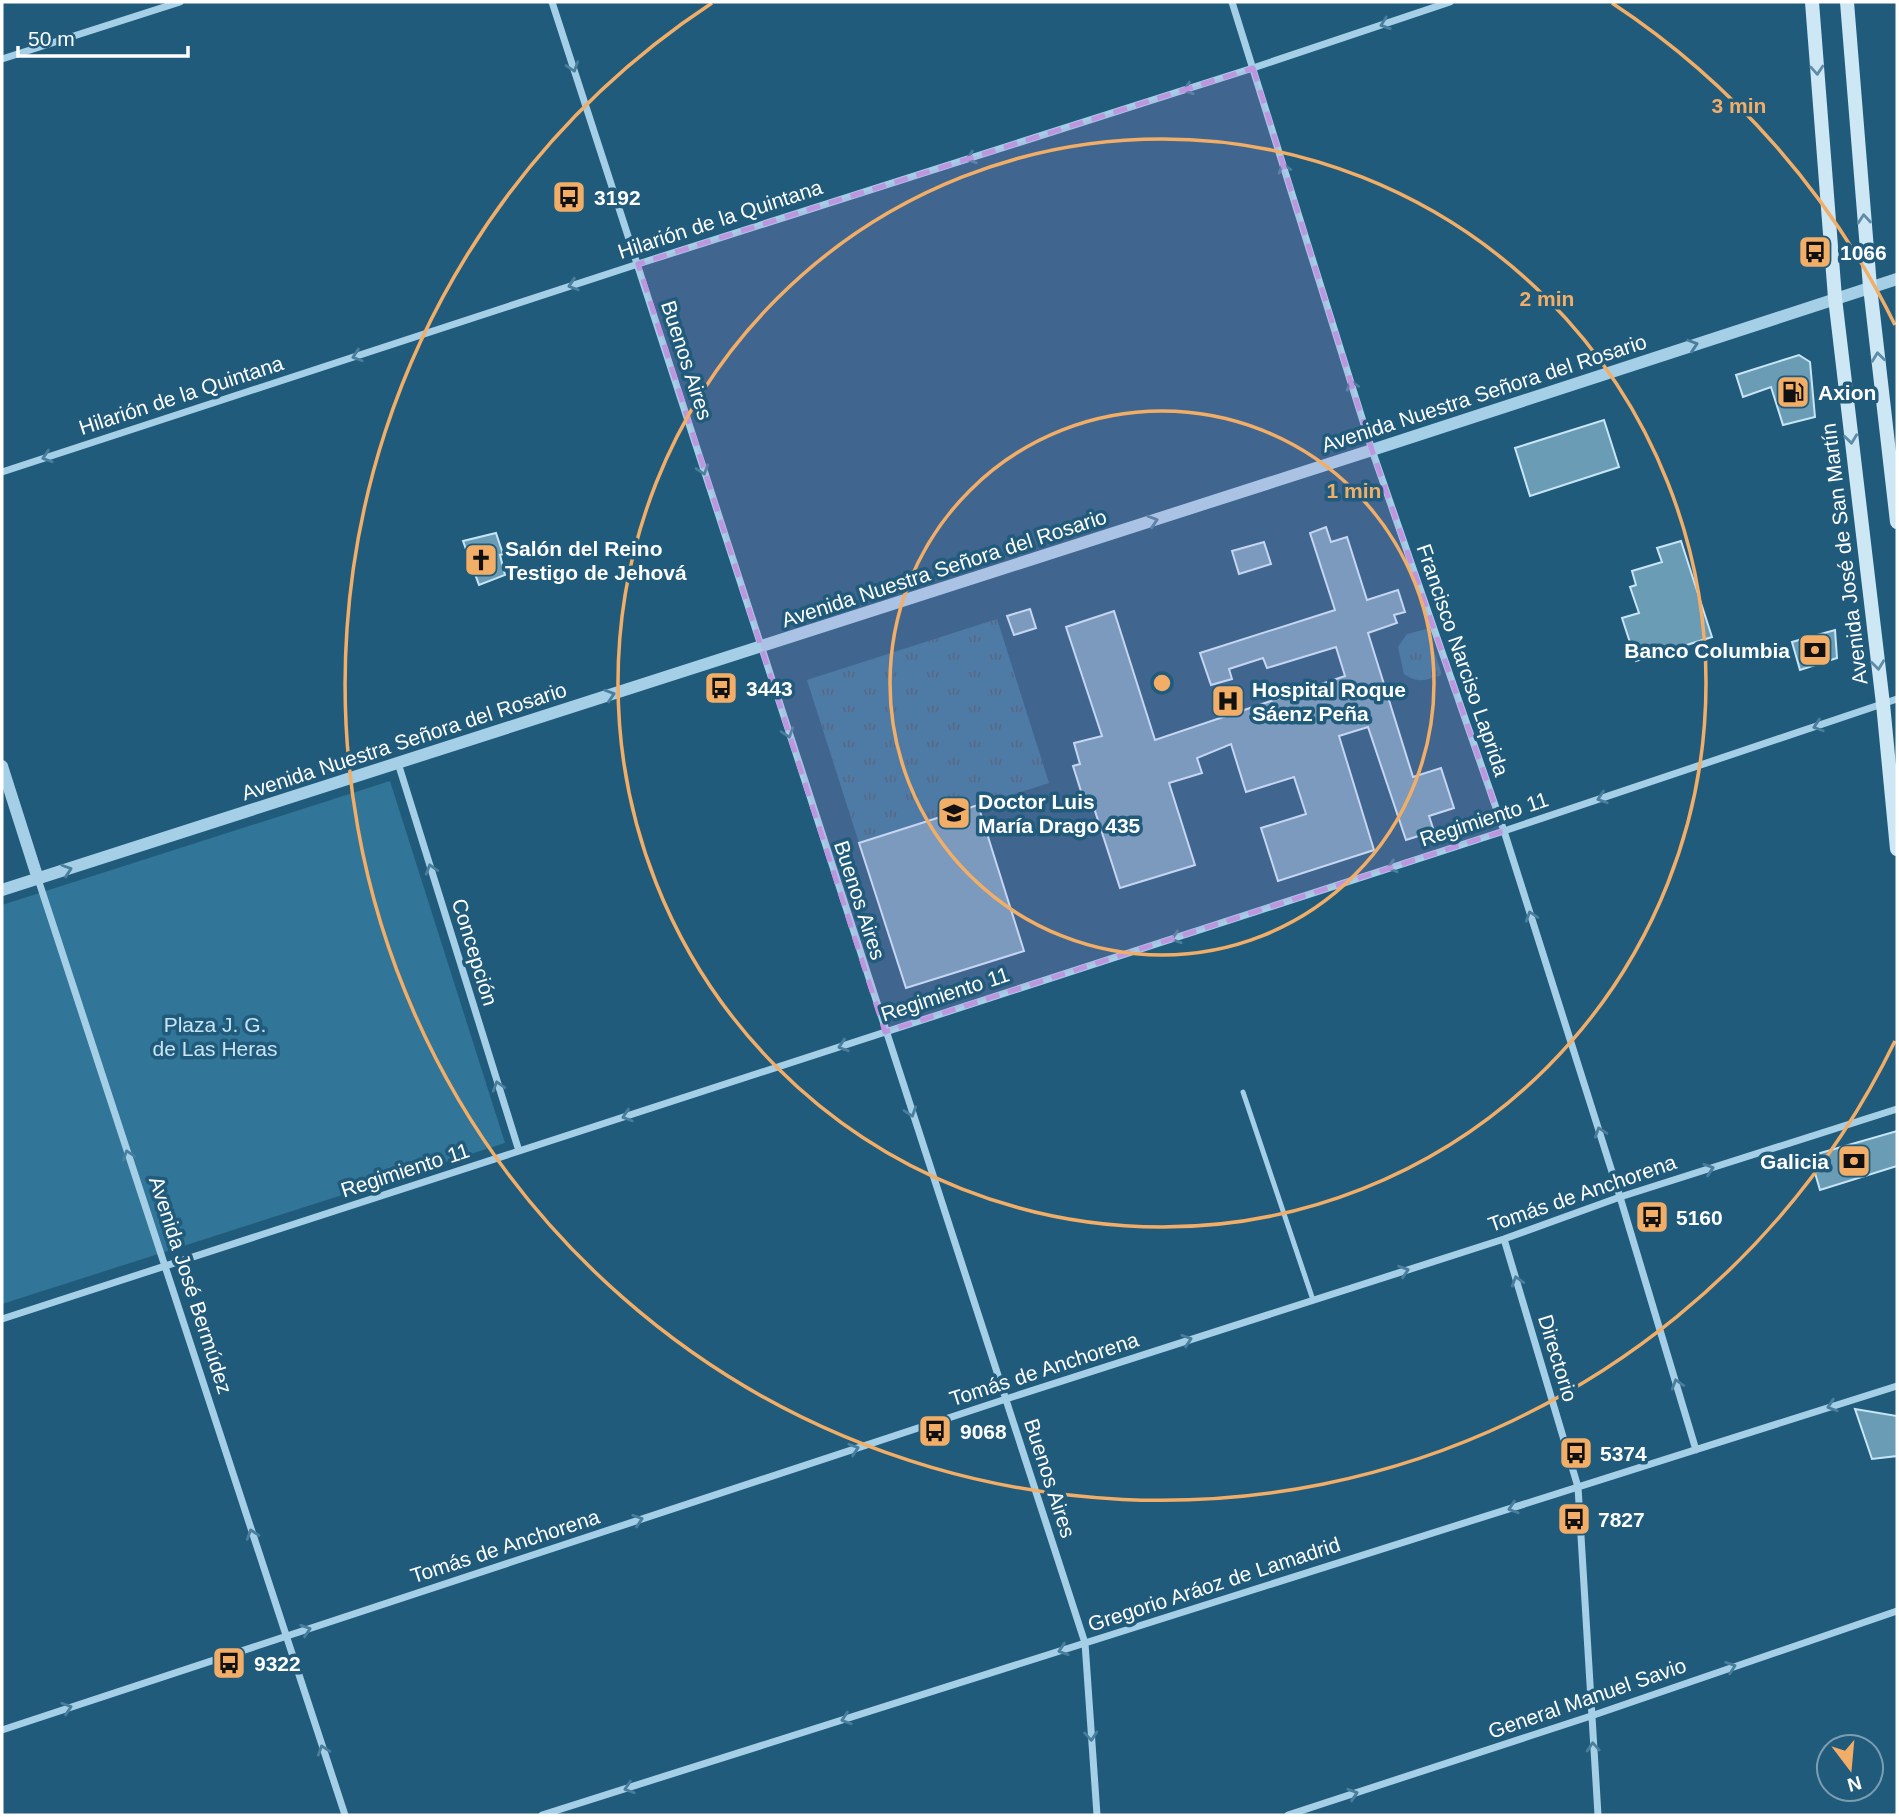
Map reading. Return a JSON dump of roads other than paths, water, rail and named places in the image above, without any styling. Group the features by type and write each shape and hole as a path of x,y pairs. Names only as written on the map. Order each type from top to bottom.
{"main road":[{"name":"Avenida José de San Martín","path":"1812,2 1835,298 1883,704 1897,849"},
{"path":"1847,2 1870,287 1897,522"}],"street":[{"path":"2,59 180,2"},
{"name":"Buenos Aires","path":"552,2 1085,1643 1097,1815"},
{"name":"Francisco Narciso Laprida","path":"1232,2 1372,450 1504,831 1620,1197 1696,1450"},
{"name":"Hilarión de la Quintana","path":"2,472 1450,2"},
{"name":"Avenida Nuestra Señora del Rosario","path":"2,890 1897,279"},
{"name":"Regimiento 11","path":"2,1319 1504,831 1897,699"},
{"name":"Concepción","path":"398,763 519,1152"},
{"name":"Avenida José Bermúdez","path":"2,766 345,1815"},
{"name":"Tomás de Anchorena","path":"2,1730 1006,1399 1504,1239 1620,1197 1897,1109"},
{"name":"Directorio","path":"1504,1239 1578,1487"},
{"name":"Gregorio Aráoz de Lamadrid","path":"542,1815 1897,1386"},
{"path":"1578,1487 1598,1815"},
{"name":"General Manuel Savio","path":"1288,1815 1591,1716 1897,1611"}],"lane":[{"path":"1243,1092 1313,1300"}],"place":[{"name":"3192","path":"569,197"},
{"name":"1066","path":"1815,252"},
{"name":"Axion","path":"1793,392"},
{"name":"Salón del Reino Testigo de Jehová","path":"481,560"},
{"name":"Banco Columbia","path":"1815,650"},
{"name":"3443","path":"721,688"},
{"name":"Hospital Roque Sáenz Peña","path":"1228,701"},
{"name":"Doctor Luis María Drago 435","path":"954,813"},
{"name":"Galicia","path":"1854,1161"},
{"name":"5160","path":"1652,1217"},
{"name":"9068","path":"935,1431"},
{"name":"5374","path":"1576,1453"},
{"name":"7827","path":"1574,1519"},
{"name":"9322","path":"229,1663"}],"park label":[{"name":"Plaza J. G. de Las Heras","path":"215,1036"}]}
